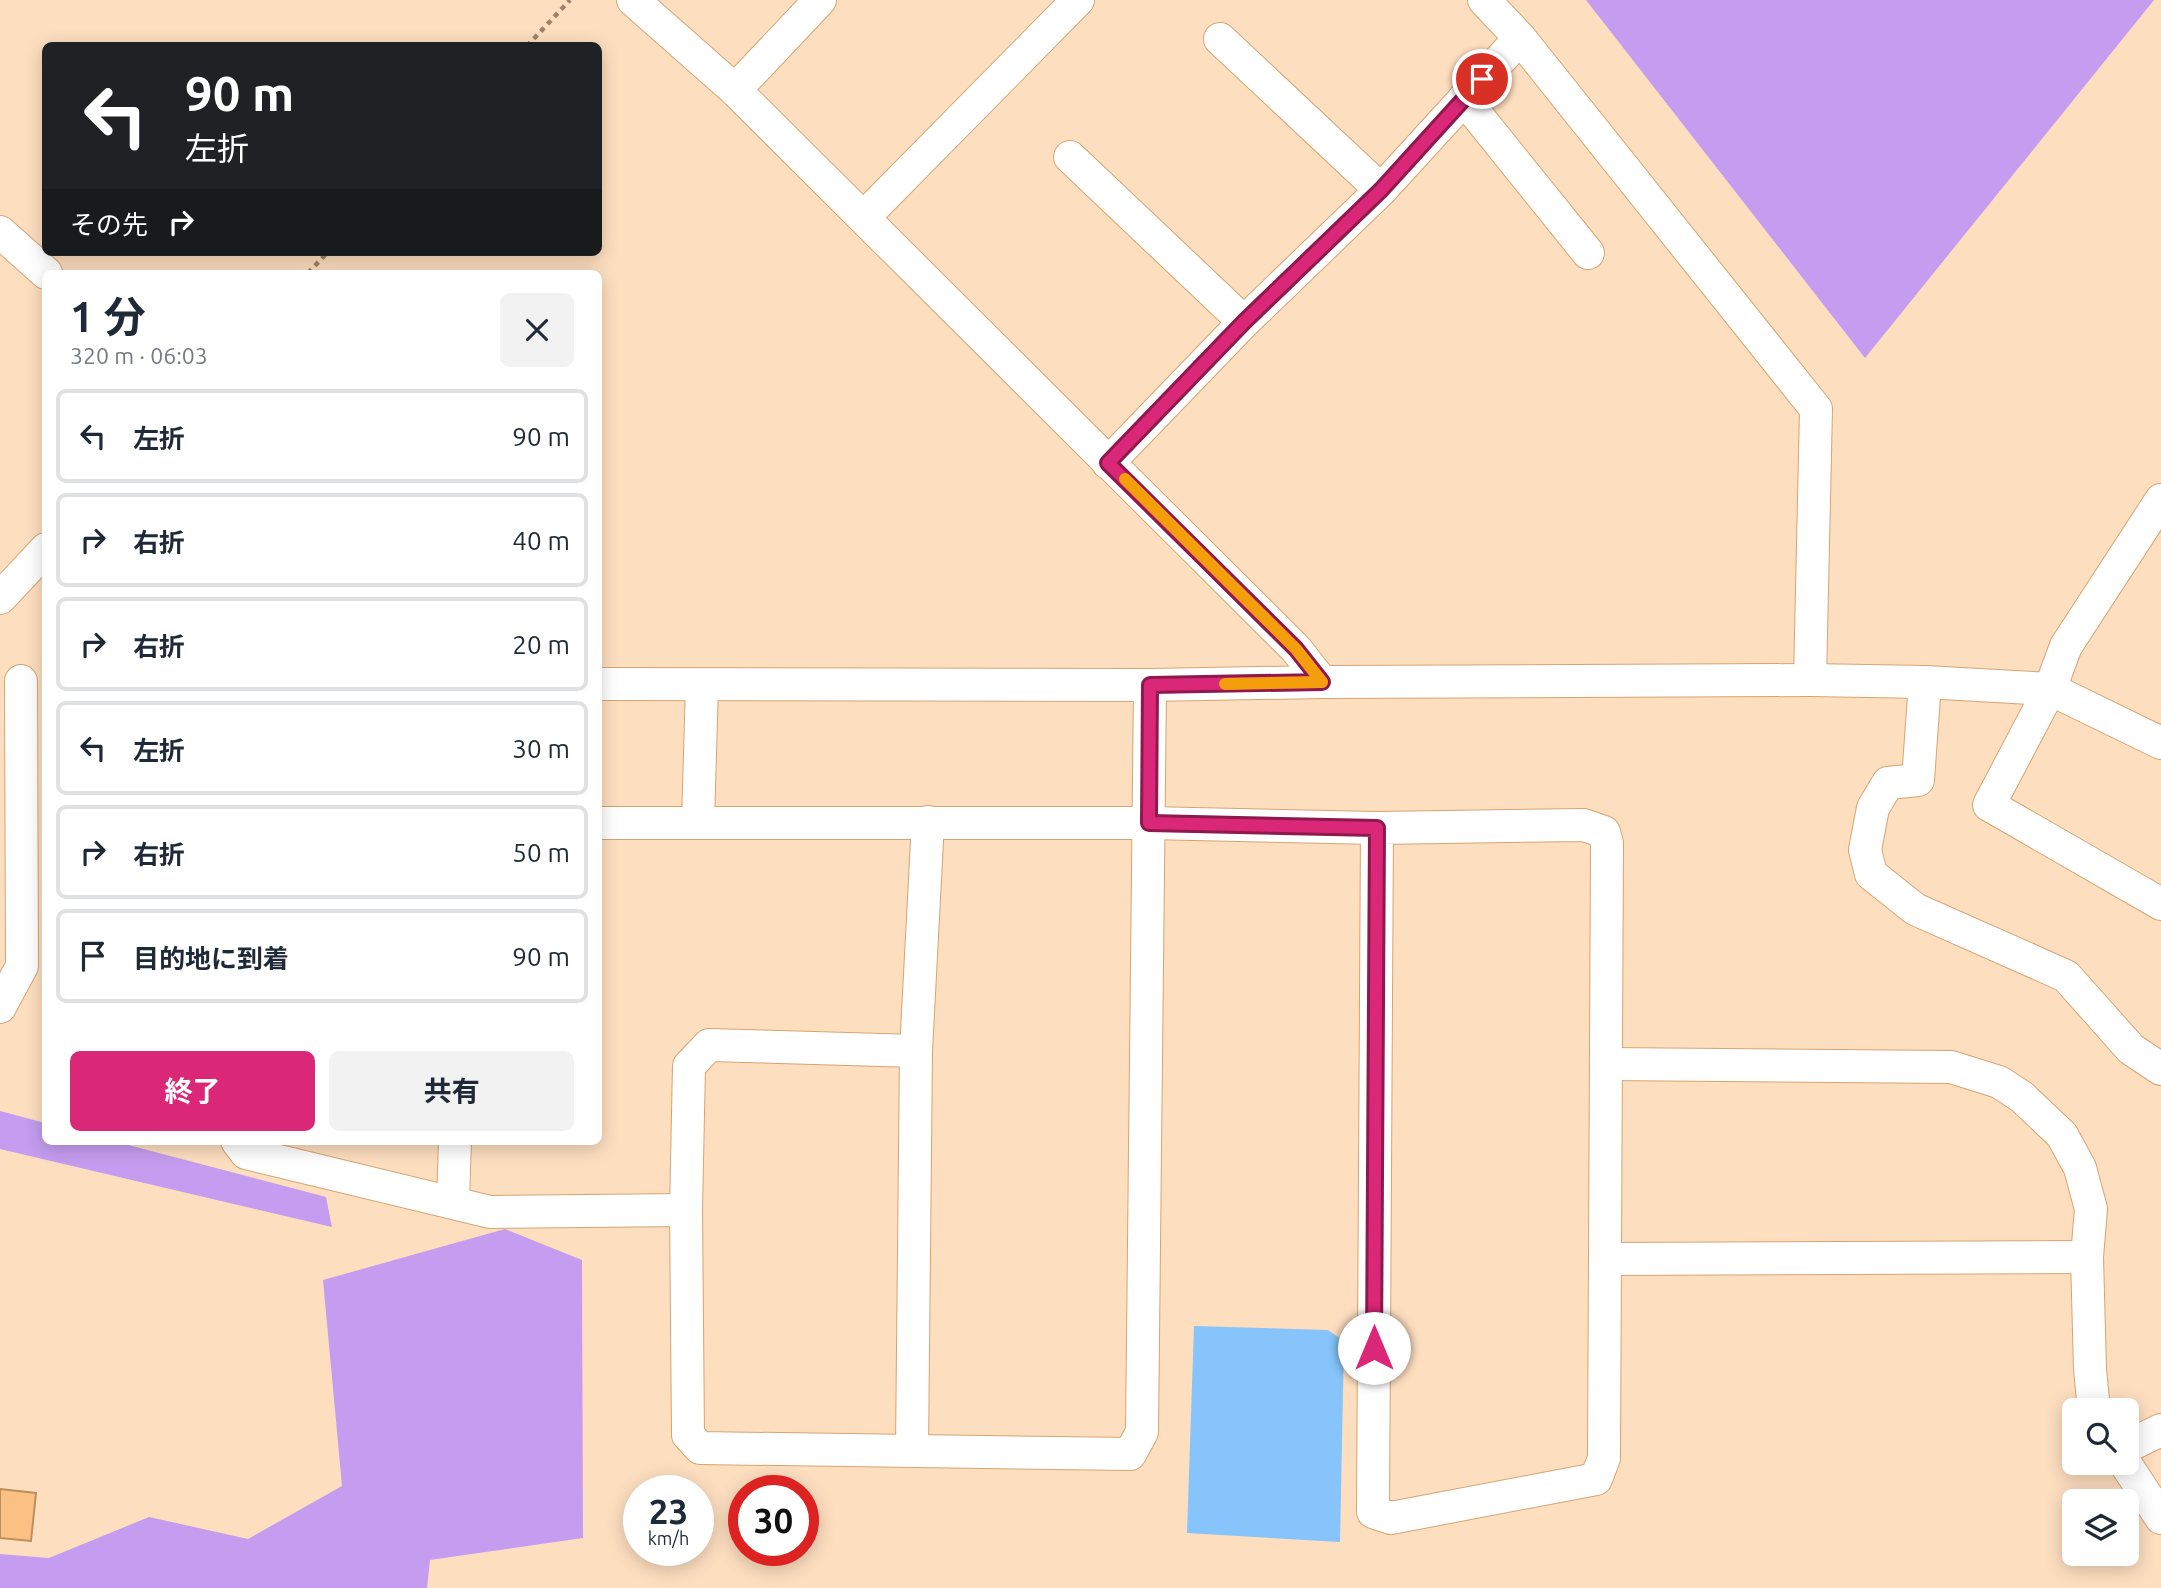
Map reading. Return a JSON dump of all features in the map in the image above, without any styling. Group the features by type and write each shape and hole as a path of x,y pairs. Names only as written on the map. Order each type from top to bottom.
{"street":[{"path":"633,0 735,90 864,217 1296,649 1322,682"},
{"path":"735,90 820,0"},
{"path":"864,217 1078,0"},
{"path":"1484,0 1520,38 1816,410 1810,680"},
{"path":"1108,463 1244,322 1381,190 1520,38"},
{"path":"1220,39 1381,190"},
{"path":"1464,99 1588,253"},
{"path":"1070,157 1244,322"},
{"path":"0,232 44,270"},
{"path":"2161,500 2066,646 2050,689 1989,805 2161,904"},
{"path":"0,598 42,553"},
{"path":"602,684 1150,685 1810,680 1925,682 2050,689 2161,743"},
{"path":"0,1007 22,966 22,681"},
{"path":"1925,682 1918,780 1888,783 1873,808 1865,850 1871,874 1915,909 2066,976 2131,1049 2161,1069"},
{"path":"698,822 702,685"},
{"path":"916,1051 709,1045 689,1066 686,1210 688,1435 700,1448 1130,1454 1142,1432 1150,685"},
{"path":"602,822 1149,823 1377,828 1584,825 1604,832 1607,843 1604,1458 1596,1479 1391,1518 1373,1512 1377,828"},
{"path":"912,1450 916,1051 928,822"},
{"path":"1607,1064 1951,1067 1999,1082 2044,1115 2062,1135 2073,1152 2087,1188 2091,1209 2087,1257 2093,1398"},
{"path":"240,1145 246,1153 490,1212 686,1210"},
{"path":"453,1202 455,1145"},
{"path":"1606,1259 2087,1257"},
{"path":"2139,1441 2161,1430"},
{"path":"2133,1475 2161,1518"}],"path":[{"path":"531,42 570,0"},
{"path":"311,270 324,256"}],"shaded area":[{"path":"1586,0 2154,0 1865,358"},
{"path":"0,1111 42,1122 42,1145 128,1145 326,1197 332,1227 0,1149"},
{"path":"505,1229 582,1260 583,1538 430,1560 427,1588 0,1588 0,1554 49,1558 149,1517 248,1539 342,1486 323,1280"}],"water":[{"path":"1194,1326 1328,1330 1344,1341 1340,1542 1187,1533"}],"building":[{"path":"0,1489 36,1493 31,1541 0,1538"}],"slow traffic":[{"path":"1125,479 1296,649 1322,682 1225,684"}],"route":[{"path":"1374,1348 1377,828 1149,823 1150,685 1322,682 1296,649 1108,463 1244,322 1381,190 1482,79"}]}
